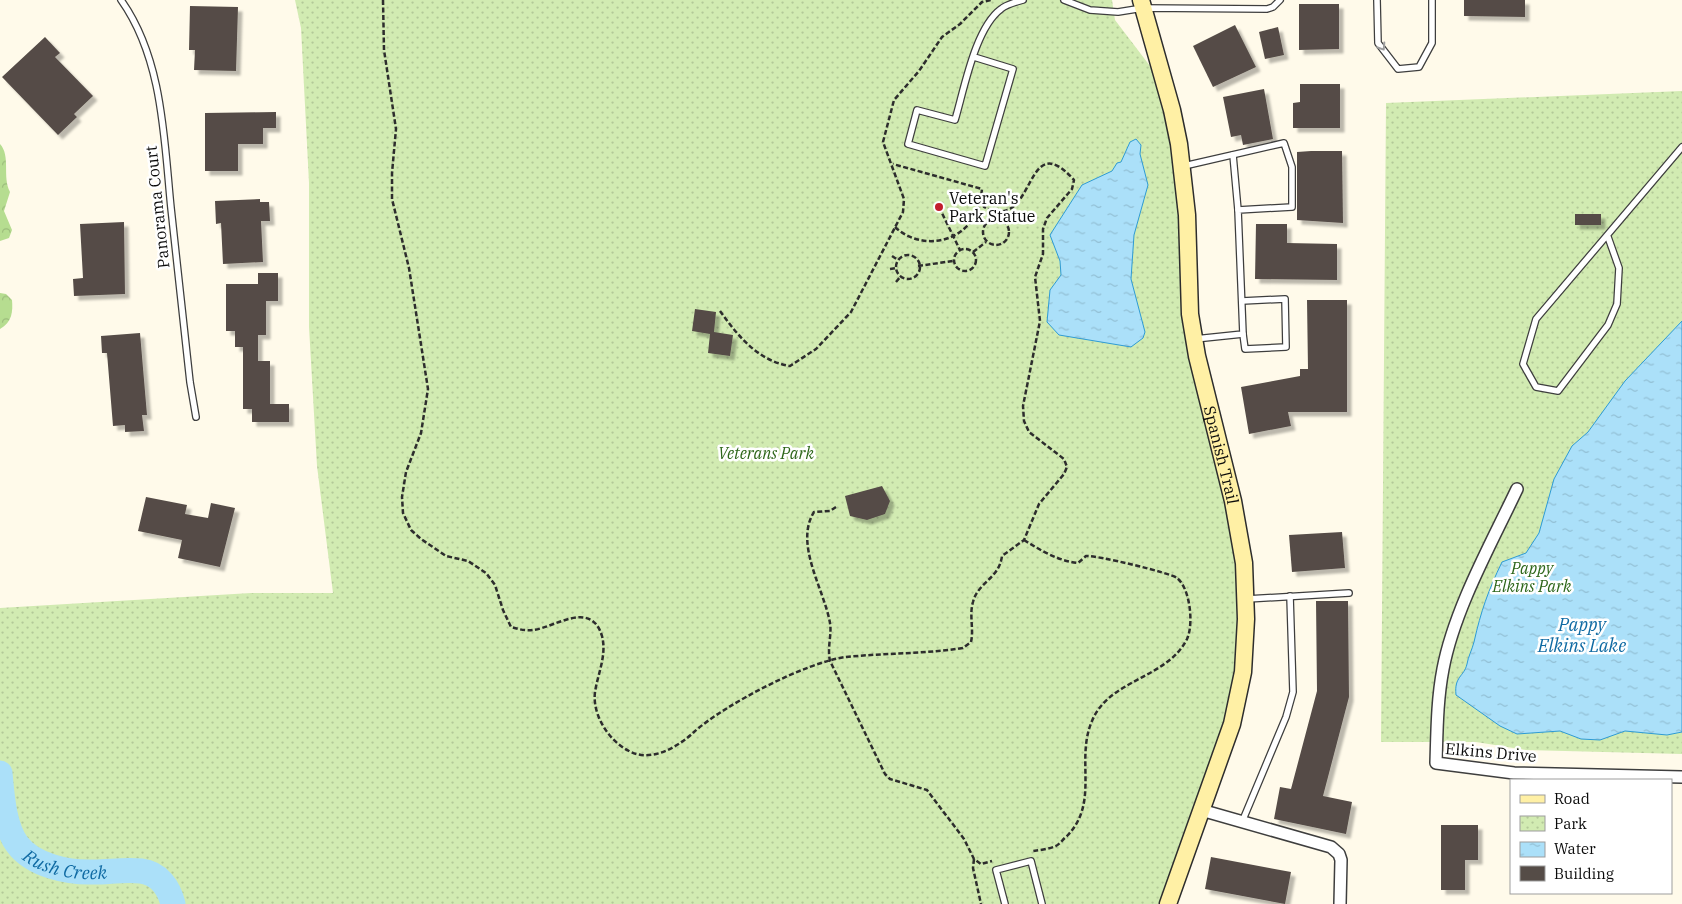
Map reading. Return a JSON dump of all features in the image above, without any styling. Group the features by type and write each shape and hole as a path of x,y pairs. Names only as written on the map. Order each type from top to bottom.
{"street":[{"name":"Spanish Trail","path":"1142,4 1172,110 1182,167 1187,216 1190,314 1194,340 1233,501 1244,563 1243,672 1232,724 1168,904"},
{"name":"Elkins Drive","path":"1516,490 1470,589 1449,645 1438,703 1436,763 1514,773 1682,777"},
{"path":"1201,810 1331,847 1339,854 1341,860 1340,904"}],"lane":[{"name":"Panorama Court","path":"121,0 141,37 154,76 164,144 190,382 196,417"},
{"path":"974,57 1014,69 985,166 908,144 918,110 955,120 974,57 982,35 991,19 1002,8 1023,0"},
{"path":"1064,0 1090,10 1118,12 1142,4 1168,8 1267,8 1273,7 1280,0"},
{"path":"1168,8 1171,0"},
{"path":"1377,0 1378,42 1398,69 1419,67 1432,42 1432,0"},
{"path":"1182,167 1284,143 1292,167 1292,207 1238,210"},
{"path":"1608,236 1619,268 1617,304 1608,325 1558,391 1536,387 1523,364 1536,319 1682,147"},
{"path":"1233,155 1238,210 1243,334 1245,349 1286,347 1285,299 1242,301"},
{"path":"1194,340 1243,334"},
{"path":"1245,599 1349,593"},
{"path":"1242,822 1286,718 1293,692 1290,596"},
{"path":"1005,904 996,870 1031,861 1042,904"}],"path":[{"path":"383,0 384,50 396,129 392,199 409,268 428,389 421,433 406,472 402,497 403,513 411,530 421,539 446,556 468,561 486,573 495,585 511,627 521,630 535,630 567,617 579,617 590,620 598,628 602,636 604,653 595,694 597,709 609,735 630,752 640,756 652,755 667,750 688,738 707,721 773,683 830,661 963,648 971,642 973,634 973,601 980,588 994,576 1001,566 1002,556 1024,540 1039,504 1064,474 1067,467 1064,459 1029,432 1024,422 1023,406 1040,321 1035,277 1043,254 1043,229 1047,218 1072,189 1074,180 1066,171 1051,164 1045,164 1035,171 1024,194 1012,209 993,212 984,207 982,189 893,164"},
{"path":"720,311 747,344 777,364 790,366 803,360 851,312 903,212 904,199 893,164 883,142 894,100 919,71 942,37 960,24 982,2 991,0"},
{"path":"895,227 905,235 919,240 937,241 953,237 966,227 982,202"},
{"path":"939,207 960,250"},
{"path":"995,219 1006,223 1009,230 1006,241 993,245 986,242 982,232 987,222 995,219"},
{"path":"973,252 986,242"},
{"path":"967,249 973,252 976,262 970,269 960,271 953,261 955,254 960,250 967,249"},
{"path":"911,255 916,258 919,266 918,274 914,278 901,276 896,268 898,260 902,256 911,255"},
{"path":"892,256 898,260"},
{"path":"919,266 953,261"},
{"path":"890,269 896,268"},
{"path":"896,282 901,276"},
{"path":"836,507 830,512 814,512 809,520 808,530 810,565 819,583 830,626 827,649 830,661 884,774 890,779 927,790 964,839 974,859 981,864 993,861"},
{"path":"1024,540 1042,552 1067,562 1078,563 1086,556 1106,558 1176,576 1185,585 1189,595 1190,625 1188,637 1177,655 1165,666 1118,692 1096,712 1091,722 1086,747 1086,799 1081,818 1057,846 1029,852"},
{"path":"974,859 973,868 981,904"}],"green space":[{"name":"Veterans Park","path":"295,0 1112,0 1115,20 1166,87 1211,412 1244,563 1232,724 1168,904 0,904 0,608 251,593 333,593 317,466 309,327 309,183 301,28"},
{"name":"Pappy Elkins Park","path":"1682,91 1682,754 1526,750 1476,742 1381,742 1386,103"},
{"path":"0,144 5,154 10,192 4,211 12,230 9,238 0,241"},
{"path":"0,293 6,294 12,300 12,313 7,323 0,329"}],"water":[{"path":"1136,139 1141,145 1140,154 1148,185 1134,235 1131,279 1145,332 1143,338 1131,347 1059,335 1047,322 1050,290 1061,275 1060,261 1050,235 1082,185 1112,171 1117,163 1121,162 1130,142"},
{"name":"Pappy Elkins Lake","path":"1682,321 1682,732 1667,735 1625,731 1600,740 1581,739 1560,731 1517,734 1500,726 1456,695 1456,684 1466,668 1489,592 1502,562 1526,553 1539,533 1554,479 1572,446 1588,432 1625,381"}],"building":[{"path":"1464,0 1525,0 1525,17 1464,16"},
{"path":"1299,4 1339,4 1339,49 1299,50"},
{"path":"190,6 238,7 236,71 194,70 195,50 189,50"},
{"path":"1235,25 1256,67 1213,87 1193,46"},
{"path":"1278,27 1284,55 1265,59 1259,32"},
{"path":"45,37 60,53 55,57 93,96 74,114 77,117 58,135 2,77"},
{"path":"1300,84 1340,84 1340,128 1293,128 1293,103 1300,102"},
{"path":"1264,89 1273,139 1243,145 1241,135 1231,137 1223,97"},
{"path":"276,112 276,128 263,128 263,144 238,144 238,171 205,171 205,113"},
{"path":"1342,151 1343,223 1297,220 1297,152"},
{"path":"260,199 260,202 269,202 270,221 261,221 263,262 223,264 221,223 216,224 215,201"},
{"path":"1575,214 1601,214 1601,225 1575,225"},
{"path":"124,222 125,294 74,296 73,279 83,278 80,224"},
{"path":"1256,224 1287,224 1287,243 1337,244 1337,280 1255,279"},
{"path":"258,273 278,273 278,301 266,301 266,335 258,335 258,361 270,361 270,404 289,404 289,422 252,422 252,409 243,409 243,347 235,347 235,331 226,331 226,284 258,284"},
{"path":"1307,300 1347,300 1347,412 1288,412 1291,426 1249,434 1241,387 1300,376 1300,369 1308,369"},
{"path":"695,309 716,312 714,332 733,335 730,356 708,353 710,334 692,331"},
{"path":"140,333 147,415 142,415 144,431 125,432 125,425 113,426 107,353 102,353 101,336"},
{"path":"882,486 890,501 885,514 867,520 850,516 845,496"},
{"path":"146,497 187,505 185,514 208,518 211,503 235,508 220,567 178,558 182,540 138,531"},
{"path":"1342,532 1345,568 1292,572 1289,535"},
{"path":"1316,601 1348,601 1349,697 1323,796 1352,802 1346,834 1274,819 1280,787 1291,789 1317,691"},
{"path":"1441,825 1478,825 1478,860 1465,860 1465,890 1441,890"},
{"path":"1211,857 1291,872 1285,904 1205,889"}],"waterway":[{"name":"Rush Creek","path":"0,773 4,810 9,828 17,844 24,852 32,858 52,867 74,871 129,870 147,872 162,882 169,892 173,904"}],"place":[{"name":"Veteran's Park Statue","path":"939,207"}]}
